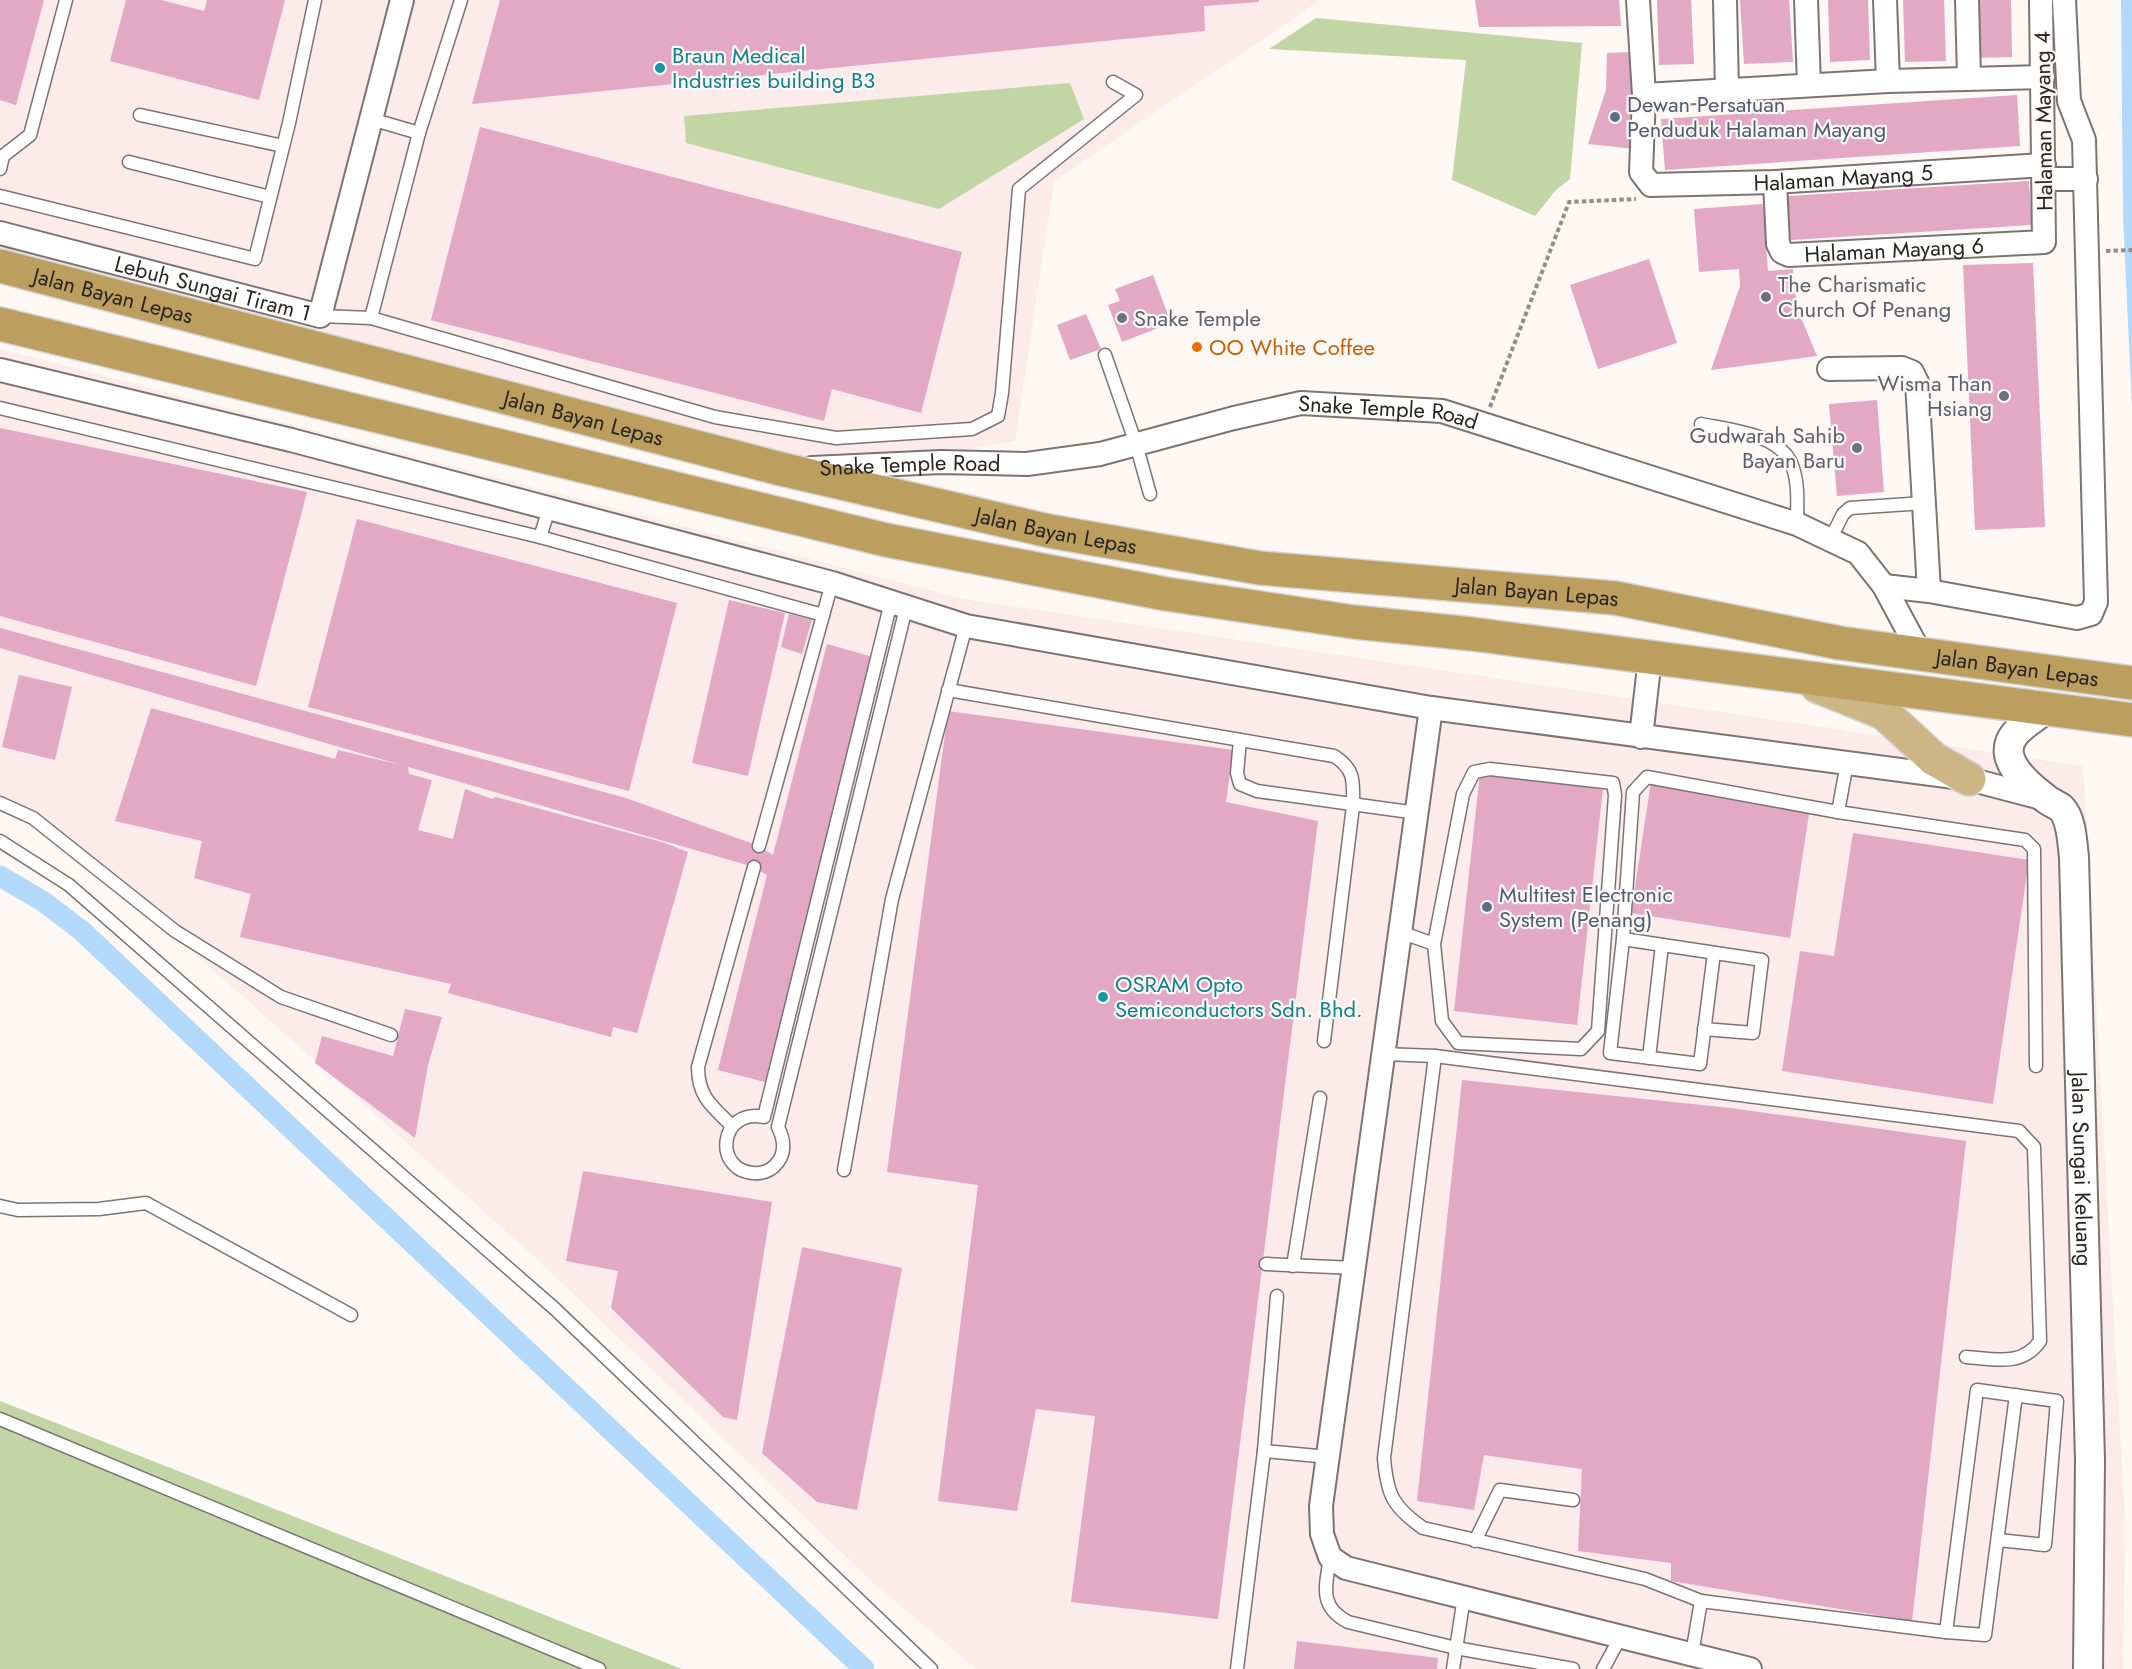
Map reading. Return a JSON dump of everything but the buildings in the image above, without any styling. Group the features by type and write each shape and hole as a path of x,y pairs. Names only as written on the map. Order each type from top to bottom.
{"highway":[{"name":"Jalan Bayan Lepas","path":"0,266 781,469 1049,531 1260,568 1615,598 1840,643 2117,681"},
{"name":"Jalan Bayan Lepas","path":"0,324 886,540 1178,596 1354,622 2132,720"}],"main road":[{"path":"1776,674 1849,697 1884,712 1934,759 1969,779"}],"street":[{"name":"Lebuh Sungai Tiram 1","path":"0,233 320,316 402,0"},
{"path":"1638,0 1644,95 1641,172 1647,182"},
{"path":"1725,0 1727,90"},
{"path":"1806,0 1809,85"},
{"path":"1885,0 1888,81"},
{"path":"1967,0 1970,78"},
{"name":"Halaman Mayang 4","path":"2041,0 2044,242"},
{"path":"1884,586 1929,591 2077,618 2091,614 2096,602 2084,140 2069,101 2064,0"},
{"path":"1644,95 1970,78 2043,69 2066,62"},
{"name":"Halaman Mayang 5","path":"1647,182 1775,182 2044,172 2086,179"},
{"name":"Halaman Mayang 6","path":"1775,182 1778,244 1782,252 1789,255 2044,242"},
{"path":"1829,369 1902,368 1912,372 1917,382 1929,591"},
{"path":"0,370 291,440 832,582 966,626 1431,708 1641,738 1969,779 2045,799"},
{"name":"Snake Temple Road","path":"781,469 941,462 1027,464 1100,454 1301,403 1442,411 1797,524 1858,553 1884,586 1921,655"},
{"path":"1641,738 1650,658"},
{"path":"1431,708 1321,1506 1322,1534 1330,1557 1346,1568 1750,1669"},
{"name":"Jalan Sungai Keluang","path":"2044,710 2016,733 2009,749 2013,766 2045,799 2061,808 2067,820 2074,857 2090,1460 2088,1669"}],"lane":[{"path":"0,169 3,156 30,135 66,0"},
{"path":"0,196 255,259 315,0"},
{"path":"371,318 419,133 461,0"},
{"path":"320,316 371,318 715,417 836,438 972,429 998,416 1018,189 1136,95 1113,82"},
{"path":"140,115 283,146"},
{"path":"371,119 419,133"},
{"path":"129,162 270,197"},
{"path":"1105,355 1136,444 1150,494"},
{"path":"0,408 540,537 823,615"},
{"path":"1701,424 1747,433 1783,450 1793,466 1796,480 1797,524"},
{"path":"1830,540 1843,514 1850,508 1924,503"},
{"path":"540,537 549,509"},
{"path":"759,846 832,582"},
{"path":"898,605 778,1127 783,1136 782,1156 768,1170 759,1174 749,1173 732,1163 726,1145 732,1126 747,1116 764,1117 898,605"},
{"path":"844,1170 892,899 966,626"},
{"path":"948,690 1335,756 1347,765 1353,779 1353,806 1324,1041"},
{"path":"1240,740 1237,773 1240,784 1257,791 1417,813"},
{"path":"1838,812 1846,763"},
{"path":"1491,769 1613,783 1615,795 1599,1020 1598,1031 1594,1038 1581,1048 1458,1043 1442,1022 1434,944 1462,794 1474,772 1491,769"},
{"path":"1714,953 1700,1064 1610,1053 1623,939 1633,792 1647,777 1838,812 2025,840 2034,849 2036,1066"},
{"path":"0,803 33,818 176,931 281,997 391,1035"},
{"path":"0,841 69,885 555,1309 931,1669"},
{"path":"732,1126 707,1102 698,1085 698,1067 754,867"},
{"path":"1400,932 1434,944"},
{"path":"1623,939 1762,960 1753,1034 1704,1029"},
{"path":"1649,1058 1662,945"},
{"path":"1383,1054 1435,1056 2019,1131 2034,1147 2040,1341 2032,1353 2020,1358 1966,1357"},
{"path":"1435,1056 1384,1458 1393,1501 1402,1514 1423,1528 1645,1579 1701,1601 1985,1635 2016,1395"},
{"path":"1293,1266 1320,1098"},
{"path":"0,1206 30,1210 99,1209 146,1203 351,1315"},
{"path":"1266,1264 1355,1268"},
{"path":"1237,1669 1264,1451 1277,1296"},
{"path":"1946,1632 1977,1390 2057,1401 2045,1545 1998,1540"},
{"path":"0,1419 598,1669"},
{"path":"1264,1451 1328,1457"},
{"path":"1475,1541 1500,1490 1573,1500"},
{"path":"1330,1557 1326,1587 1327,1603 1334,1614 1348,1622 1456,1648 1573,1669"},
{"path":"1453,1669 1464,1597"},
{"path":"1692,1654 1701,1601"},
{"path":"1603,1669 1621,1636"}],"path":[{"path":"1483,424 1569,202 1642,199 1647,182"},
{"path":"2121,250 2132,250"}],"shaded area":[{"path":"0,0 1319,1 1054,181 1015,441 964,450 863,458 767,459 0,251"},
{"path":"0,349 964,599 2083,766 2125,1520 2123,1669 976,1669 870,1580 539,1261 35,811 0,796"}],"green space":[{"path":"1316,18 1582,43 1570,179 1556,190 1535,216 1452,180 1466,60 1269,49"},
{"path":"1070,83 1084,119 939,209 686,143 684,116"},
{"path":"0,1401 682,1669 0,1669"}],"water":[{"path":"2121,0 2132,0 2132,409 2123,217"}],"waterway":[{"path":"0,876 44,902 82,931 864,1669"}],"place":[{"name":"Braun Medical Industries building B3","path":"660,68"},
{"name":"Dewan Persatuan Penduduk Halaman Mayang","path":"1615,117"},
{"name":"The Charismatic Church Of Penang","path":"1766,297"},
{"name":"Snake Temple","path":"1122,318"},
{"name":"OO White Coffee","path":"1197,347"},
{"name":"Wisma Than Hsiang","path":"2004,396"},
{"name":"Gudwarah Sahib Bayan Baru","path":"1857,448"},
{"name":"Multitest Electronic System (Penang)","path":"1487,907"},
{"name":"OSRAM Opto Semiconductors Sdn. Bhd.","path":"1103,997"}]}
